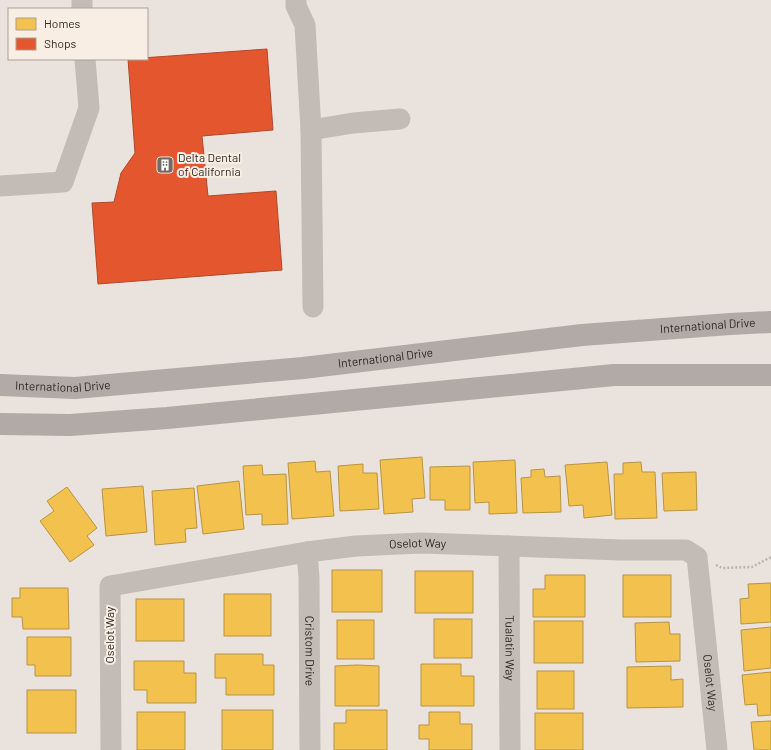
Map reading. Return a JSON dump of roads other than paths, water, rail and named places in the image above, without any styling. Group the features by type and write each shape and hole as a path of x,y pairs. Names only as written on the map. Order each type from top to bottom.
{"main road":[{"name":"International Drive","path":"0,385 82,387 303,368 582,335 771,322"},
{"path":"0,424 70,425 167,418 614,375 771,375"}],"street":[{"path":"296,0 296,6 305,25 311,130 313,307"},
{"path":"0,186 63,182 88,108 86,60"},
{"path":"311,130 400,118"},
{"name":"Oselot Way","path":"111,750 110,586 307,552 356,546 421,543 621,550 686,550 697,557 717,750"},
{"name":"Tualatin Way","path":"509,546 510,750"},
{"name":"Cristom Drive","path":"307,552 309,577 310,750"}],"place":[{"name":"Delta Dental of California","path":"165,165"}]}
